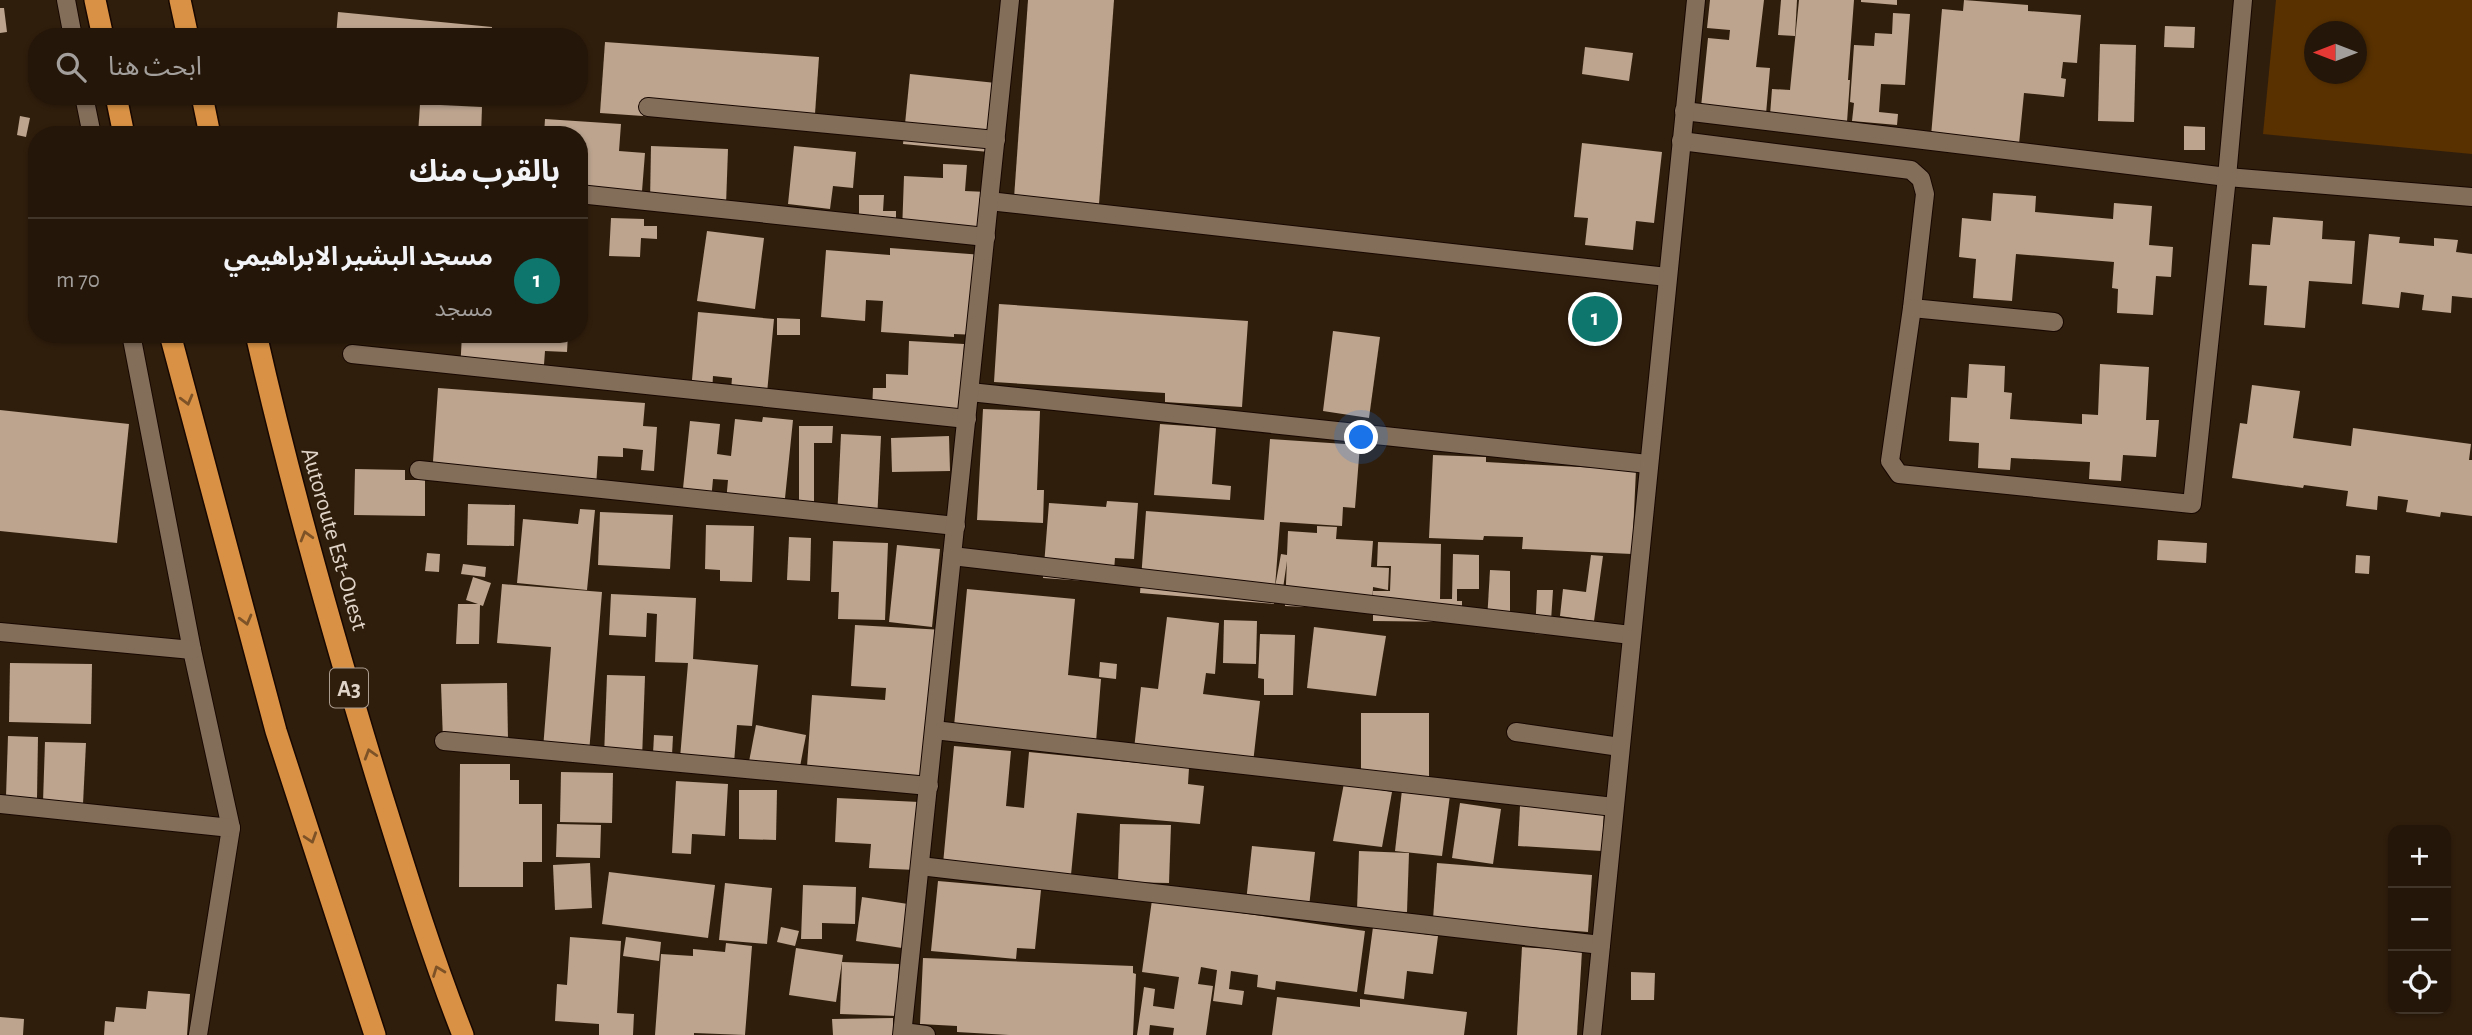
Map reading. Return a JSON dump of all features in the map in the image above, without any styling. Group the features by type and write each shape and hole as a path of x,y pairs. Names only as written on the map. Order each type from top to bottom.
{"highway":[{"path":"94,0 101,28"},
{"path":"180,0 186,28"},
{"path":"118,105 122,126"},
{"path":"204,105 209,126"},
{"path":"172,343 276,731 375,1035"},
{"name":"Autoroute Est-Ouest","path":"258,343 285,458 352,698 434,960 463,1035"}],"street":[{"path":"66,0 71,28"},
{"path":"926,1035 902,1034 1010,0"},
{"path":"1592,1035 1696,0"},
{"path":"1681,141 1911,170 1921,179 1925,194 1890,461 1899,474 2192,504 2243,0"},
{"path":"86,105 90,126"},
{"path":"648,107 996,140"},
{"path":"1684,111 2227,177 2472,197"},
{"path":"588,195 986,237"},
{"path":"989,201 1667,277"},
{"path":"1912,308 2054,322"},
{"path":"133,343 192,650 231,828 198,1035"},
{"path":"352,355 967,419"},
{"path":"970,392 1648,464"},
{"path":"419,470 956,526"},
{"path":"952,556 1631,635"},
{"path":"0,632 192,650"},
{"path":"934,730 1614,807"},
{"path":"1516,732 1620,747"},
{"path":"444,741 929,786"},
{"path":"0,804 231,828"},
{"path":"920,866 1601,945"}],"shaded area":[{"path":"2276,0 2472,0 2472,154 2263,134"}],"building":[{"path":"1028,0 1114,0 1099,204 1014,198"},
{"path":"1710,0 1764,0 1756,67 1770,68 1766,114 1701,107 1708,38 1729,40 1730,30 1707,28"},
{"path":"1781,0 1797,0 1795,36 1778,35"},
{"path":"1799,0 1854,0 1847,122 1770,115 1772,89 1790,90"},
{"path":"1897,0 1897,5 1861,2"},
{"path":"1964,0 2028,5 2028,11 2081,15 2077,63 2063,62 2061,78 2066,79 2064,97 2024,93 2019,144 1931,136 1942,9 1963,11"},
{"path":"0,8 4,8 7,32 0,33"},
{"path":"338,12 492,27 492,28 337,28"},
{"path":"1893,13 1910,14 1905,85 1881,84 1879,112 1898,114 1897,125 1852,121 1854,103 1850,102 1854,45 1874,46 1875,33 1892,34"},
{"path":"2165,26 2195,27 2194,48 2164,47"},
{"path":"605,42 819,57 814,128 600,113"},
{"path":"2100,44 2136,45 2134,122 2098,121"},
{"path":"1585,47 1633,53 1629,81 1582,74"},
{"path":"910,74 996,83 989,152 903,144"},
{"path":"420,105 482,107 481,126 419,126"},
{"path":"20,116 30,118 26,137 17,135"},
{"path":"545,119 621,124 619,151 645,153 641,204 588,201 588,126 545,126"},
{"path":"2184,126 2205,127 2205,150 2184,150"},
{"path":"1582,143 1662,152 1654,223 1636,221 1633,250 1585,245 1588,218 1574,217"},
{"path":"651,146 728,149 726,205 650,203"},
{"path":"794,146 856,152 853,188 833,186 830,209 788,204"},
{"path":"943,164 967,165 965,191 987,192 984,236 902,232 904,176 943,178"},
{"path":"1993,193 2036,196 2035,212 2113,219 2114,203 2152,206 2149,245 2173,247 2171,277 2156,276 2153,315 2117,313 2118,289 2112,288 2114,262 2016,254 2012,301 1973,298 1976,259 1959,257 1962,218 1991,221"},
{"path":"859,195 884,195 883,211 896,211 896,224 859,224"},
{"path":"2273,217 2323,221 2322,239 2355,241 2352,284 2309,281 2305,328 2264,325 2267,286 2249,285 2252,244 2270,245"},
{"path":"611,218 644,219 644,226 657,226 657,239 641,238 640,257 609,256"},
{"path":"707,231 764,238 755,309 697,301"},
{"path":"2369,234 2400,237 2399,243 2434,246 2434,238 2458,240 2456,252 2472,254 2472,298 2452,296 2451,313 2422,310 2424,295 2401,292 2399,308 2362,304"},
{"path":"890,248 983,255 977,335 954,334 954,337 881,332 883,301 866,300 865,321 821,317 826,250 890,255"},
{"path":"999,304 1248,321 1242,407 1165,402 1165,393 994,382"},
{"path":"698,312 774,319 767,393 731,390 732,378 713,376 712,393 691,391"},
{"path":"777,318 800,319 800,335 777,335"},
{"path":"1333,331 1380,337 1369,418 1323,411"},
{"path":"909,341 964,344 961,414 872,411 873,388 886,388 886,374 908,375"},
{"path":"462,343 568,343 567,352 545,351 543,378 460,372"},
{"path":"1969,364 2005,366 2004,392 2012,393 2010,419 2082,424 2082,414 2098,415 2100,364 2149,367 2146,420 2159,420 2156,457 2123,455 2121,481 2089,479 2090,462 2011,458 2010,470 1978,468 1979,443 1949,441 1951,397 1967,398"},
{"path":"2252,385 2300,391 2293,438 2351,446 2353,428 2471,444 2469,460 2472,460 2472,516 2441,512 2440,517 2406,512 2408,500 2378,496 2377,510 2346,506 2348,491 2232,478 2240,423 2247,424"},
{"path":"438,388 645,403 643,426 657,427 654,471 641,470 643,450 623,448 623,457 598,456 596,487 432,476"},
{"path":"983,409 1040,411 1037,490 1044,490 1043,523 977,520"},
{"path":"0,410 129,424 117,543 0,531"},
{"path":"763,417 793,420 784,508 726,502 728,480 713,479 711,501 682,498 690,421 720,424 717,454 731,456 735,419 762,422"},
{"path":"1160,424 1216,428 1212,484 1231,486 1230,500 1154,495"},
{"path":"799,426 833,426 832,443 814,443 814,512 799,512"},
{"path":"841,434 881,436 877,522 837,520"},
{"path":"949,436 950,471 892,472 891,438"},
{"path":"1270,439 1360,445 1355,508 1343,507 1342,526 1280,522 1275,587 1281,554 1287,555 1288,531 1317,533 1317,526 1337,527 1336,539 1373,541 1371,567 1389,568 1388,590 1373,587 1372,610 1285,606 1287,561 1281,602 1274,601 1274,604 1140,593 1146,511 1264,520"},
{"path":"1433,455 1486,457 1486,462 1636,470 1632,554 1522,549 1523,537 1484,536 1483,540 1429,538"},
{"path":"355,469 405,470 405,480 425,480 425,516 354,515"},
{"path":"1107,501 1138,503 1134,559 1115,558 1113,583 1043,578 1049,503 1106,507"},
{"path":"468,504 515,505 514,546 467,545"},
{"path":"580,509 595,510 587,590 517,583 523,519 578,524"},
{"path":"600,512 673,515 670,569 598,565"},
{"path":"706,525 754,526 752,582 720,581 720,570 705,569"},
{"path":"789,537 811,538 810,581 787,580"},
{"path":"2158,540 2207,543 2206,563 2157,560"},
{"path":"833,541 888,543 885,620 838,619 839,592 831,592"},
{"path":"1378,542 1441,544 1440,599 1452,599 1453,554 1479,555 1479,589 1457,589 1457,601 1462,601 1462,622 1373,621 1373,591 1390,591 1391,566 1377,566"},
{"path":"897,545 940,549 932,627 889,622"},
{"path":"427,553 440,554 439,572 425,571"},
{"path":"1591,555 1603,556 1594,621 1560,616 1563,589 1586,592"},
{"path":"2356,555 2370,556 2369,574 2355,573"},
{"path":"463,564 486,567 485,577 461,574"},
{"path":"1490,570 1510,571 1510,622 1487,621"},
{"path":"473,577 491,583 483,606 480,605 479,644 456,644 458,604 478,604 466,600"},
{"path":"502,584 602,592 589,753 543,749 551,647 497,643"},
{"path":"967,589 1075,599 1068,675 1101,679 1096,742 954,726"},
{"path":"1537,590 1553,590 1551,621 1568,635 1535,634"},
{"path":"611,594 696,598 693,659 758,665 752,726 737,725 734,763 680,758 688,663 655,662 657,614 647,613 646,637 609,635"},
{"path":"1167,617 1219,623 1215,674 1206,673 1203,694 1260,701 1253,763 1134,749 1141,687 1158,689"},
{"path":"1224,620 1257,621 1256,664 1223,663"},
{"path":"855,625 944,630 923,789 806,781 812,695 885,700 886,688 851,686"},
{"path":"1314,627 1386,636 1376,696 1307,688"},
{"path":"1260,634 1295,635 1293,695 1264,695 1264,679 1258,678"},
{"path":"1100,662 1117,664 1116,679 1099,677"},
{"path":"10,663 92,664 91,724 9,722"},
{"path":"607,675 645,676 642,759 604,757"},
{"path":"507,683 508,740 443,741 441,684"},
{"path":"1361,713 1429,713 1429,776 1361,776"},
{"path":"756,725 806,735 798,777 748,767"},
{"path":"654,735 673,736 672,755 653,754"},
{"path":"8,736 38,737 37,798 6,797"},
{"path":"45,742 86,743 83,804 43,802"},
{"path":"954,746 1011,751 1006,806 1024,808 1029,752 1189,768 1188,784 1204,786 1200,824 1077,813 1071,875 943,864"},
{"path":"460,764 510,764 510,780 519,780 519,804 542,804 542,862 523,862 523,887 459,887"},
{"path":"561,772 613,773 612,823 560,822"},
{"path":"676,781 728,784 725,836 692,834 691,854 672,853"},
{"path":"1344,783 1392,792 1382,847 1333,841"},
{"path":"739,790 777,790 776,840 739,839"},
{"path":"1402,790 1450,795 1442,856 1395,851"},
{"path":"837,798 919,802 916,870 869,868 871,844 835,842"},
{"path":"1460,803 1501,809 1493,864 1452,858"},
{"path":"1520,806 1604,810 1602,851 1518,846"},
{"path":"557,824 601,825 600,858 556,857"},
{"path":"1120,824 1171,825 1169,883 1118,882"},
{"path":"1252,846 1315,852 1309,907 1246,902"},
{"path":"1359,851 1409,853 1407,912 1357,910"},
{"path":"590,863 592,908 555,910 553,865"},
{"path":"1437,863 1592,875 1588,932 1433,919"},
{"path":"609,872 715,885 708,938 602,924"},
{"path":"938,881 1041,890 1035,949 1017,948 1016,959 931,951"},
{"path":"725,883 772,888 767,944 719,940"},
{"path":"803,885 856,887 855,924 822,923 822,939 801,939"},
{"path":"862,897 908,904 902,948 856,941"},
{"path":"1152,900 1365,931 1357,992 1276,981 1275,990 1257,987 1258,975 1231,971 1229,989 1244,991 1242,1005 1213,1001 1217,970 1201,967 1198,984 1213,986 1206,1035 1173,1035 1174,1028 1150,1025 1149,1035 1137,1035 1144,987 1155,989 1153,1006 1174,1009 1179,977 1142,972"},
{"path":"781,927 799,931 795,946 777,942"},
{"path":"1373,927 1438,936 1433,974 1407,971 1404,999 1364,994"},
{"path":"570,937 621,941 617,1013 634,1014 633,1035 599,1035 599,1024 555,1021 557,984 567,985"},
{"path":"626,937 661,942 659,961 623,956"},
{"path":"726,943 752,946 745,1035 655,1035 661,954 693,956 693,949 725,952"},
{"path":"1522,947 1582,951 1577,1035 1517,1035"},
{"path":"796,948 843,955 836,1002 789,995"},
{"path":"923,958 1133,966 1133,973 1136,974 1133,1035 1009,1035 957,1032 957,1026 920,1024"},
{"path":"842,962 899,964 897,1016 840,1014"},
{"path":"1631,972 1655,973 1654,1000 1631,1000"},
{"path":"148,991 190,994 187,1035 104,1035 105,1021 114,1022 116,1007 146,1009"},
{"path":"1277,997 1360,1007 1360,999 1467,1012 1464,1035 1272,1035"},
{"path":"0,1017 24,1019 23,1035 0,1035"},
{"path":"893,1018 893,1035 833,1035 832,1019"}],"place":[{"name":"مسجد البشير الابراهيمي","path":"1595,319"}]}
